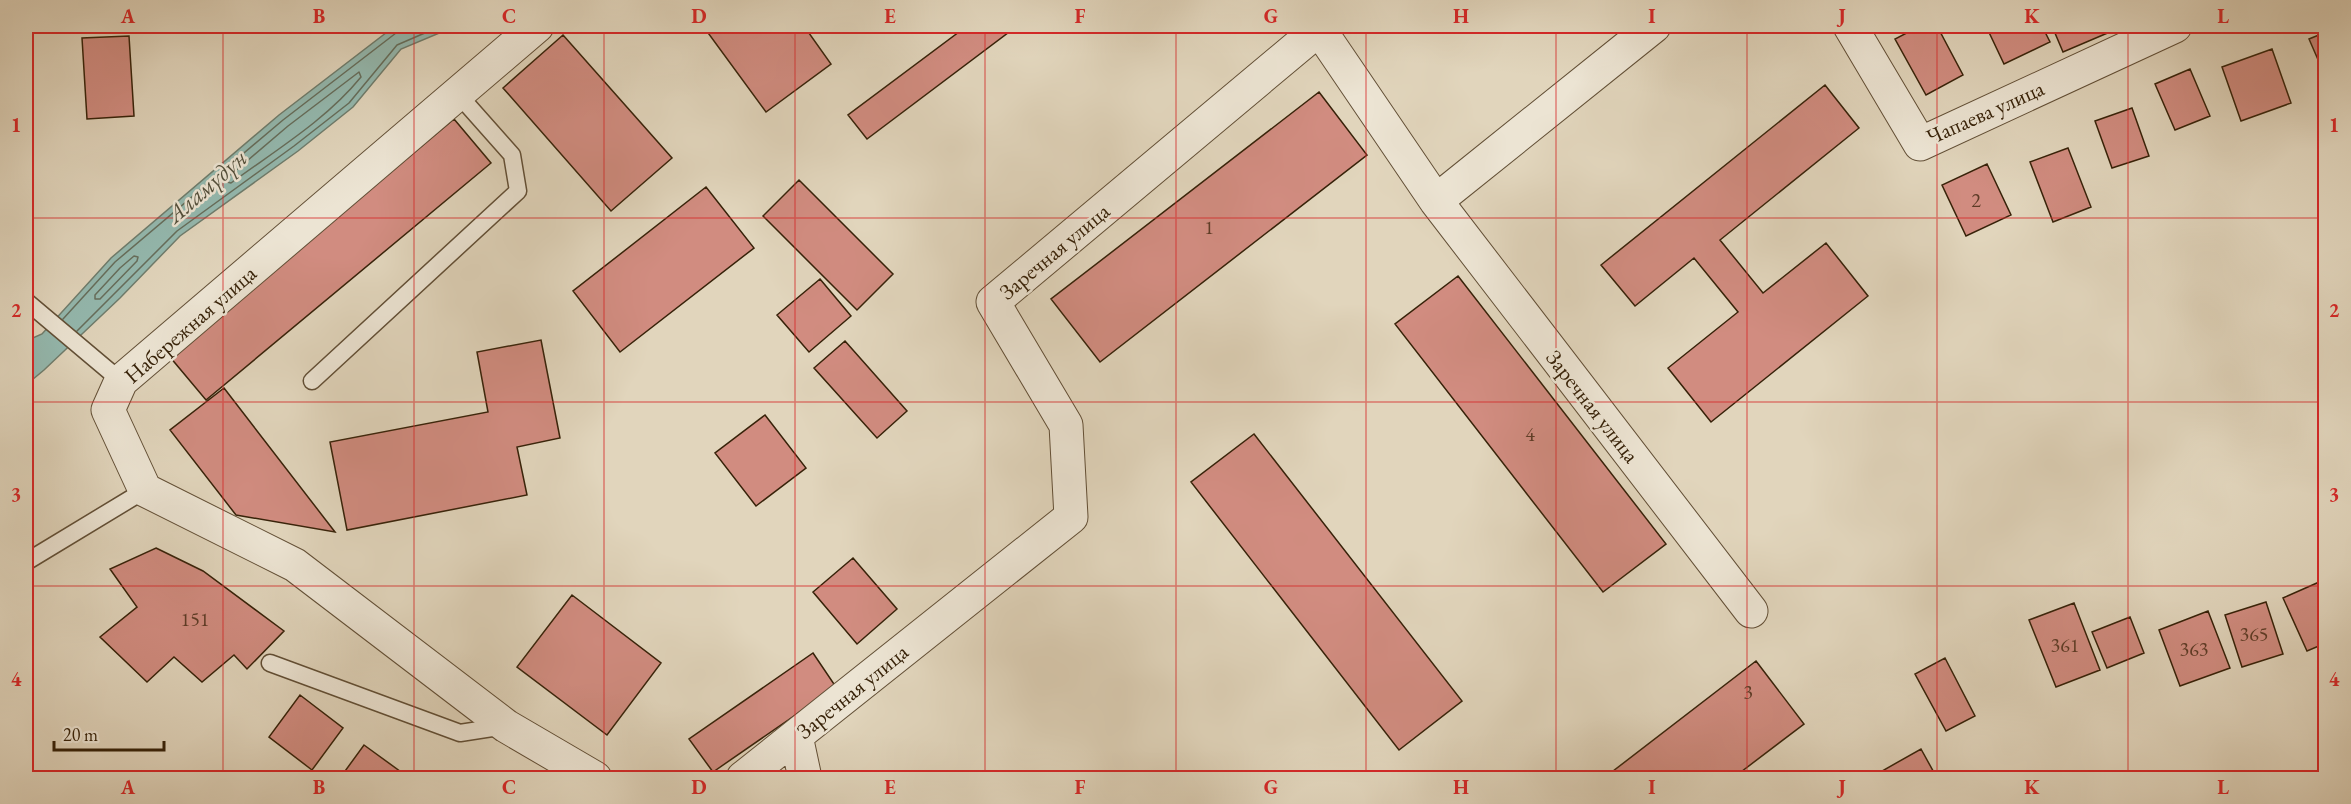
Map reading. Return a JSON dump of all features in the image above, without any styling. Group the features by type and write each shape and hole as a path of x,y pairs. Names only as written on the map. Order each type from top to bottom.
{"street":[{"name":"Набережная улица","path":"145,490 108,410 121,381 537,26"},
{"path":"1436,201 1654,26"},
{"name":"Чапаева улица","path":"1850,26 1920,144 2175,26"},
{"name":"Заречная улица","path":"743,778 1071,517 1066,425 993,302 1319,29 1436,201 1751,611"},
{"path":"145,490 295,565 506,726 595,778"},
{"path":"796,736 805,778"}],"lane":[{"path":"312,381 518,191 512,155 457,93"},
{"path":"26,301 121,381"},
{"path":"26,562 145,490"},
{"path":"270,663 460,733 506,726"}],"water":[{"name":"Аламүдүн","path":"395,26 456,26 401,49 353,107 298,151 180,236 120,298 26,385 26,341 42,334 111,258 279,115"}],"building":[{"path":"703,26 804,26 831,64 766,112"},
{"path":"967,26 1017,26 867,139 848,115"},
{"path":"1920,26 1937,26 1963,75 1926,95 1895,39"},
{"path":"1986,26 2042,26 2050,42 2004,64"},
{"path":"2052,26 2124,26 2063,52"},
{"path":"2326,32 2326,78 2309,39"},
{"path":"563,35 672,158 611,211 503,88"},
{"path":"129,36 134,116 87,119 82,38"},
{"path":"2272,49 2291,103 2241,121 2222,67"},
{"path":"2190,69 2210,116 2175,130 2155,84"},
{"path":"1825,85 1859,128 1720,240 1763,293 1826,243 1868,296 1711,422 1668,368 1738,312 1694,258 1635,306 1601,265"},
{"path":"1319,92 1367,155 1100,362 1051,299"},
{"path":"2132,108 2149,156 2112,168 2095,121"},
{"path":"454,119 491,163 206,400 170,357"},
{"path":"2068,148 2091,207 2053,222 2030,162"},
{"path":"1987,164 2011,215 1966,236 1942,185"},
{"path":"799,180 893,274 857,310 763,216"},
{"path":"706,187 754,248 620,352 573,291"},
{"path":"1458,276 1666,544 1603,592 1395,324"},
{"path":"820,279 851,316 809,352 777,315"},
{"path":"541,340 560,438 517,447 527,495 347,530 330,442 488,412 477,352"},
{"path":"845,341 907,411 877,438 814,368"},
{"path":"224,388 335,532 236,515 170,430"},
{"path":"765,415 806,468 756,506 715,453"},
{"path":"1254,434 1462,701 1399,750 1191,482"},
{"path":"156,548 203,571 284,631 247,669 234,655 202,682 174,657 147,682 100,637 137,607 110,569"},
{"path":"853,558 897,609 857,644 813,592"},
{"path":"2326,579 2326,643 2307,651 2283,598"},
{"path":"572,595 661,663 607,735 517,667"},
{"path":"2266,602 2283,654 2242,667 2225,615"},
{"path":"2074,603 2100,670 2056,687 2029,620"},
{"path":"2208,611 2230,668 2180,686 2159,630"},
{"path":"2130,617 2144,653 2107,668 2092,632"},
{"path":"813,653 836,687 713,772 689,739"},
{"path":"1945,658 1975,716 1946,731 1915,674"},
{"path":"1756,661 1804,724 1733,778 1604,778"},
{"path":"300,695 343,728 312,770 269,737"},
{"path":"364,745 408,777 340,778"},
{"path":"1921,749 1937,778 1876,778 1875,775"}]}
